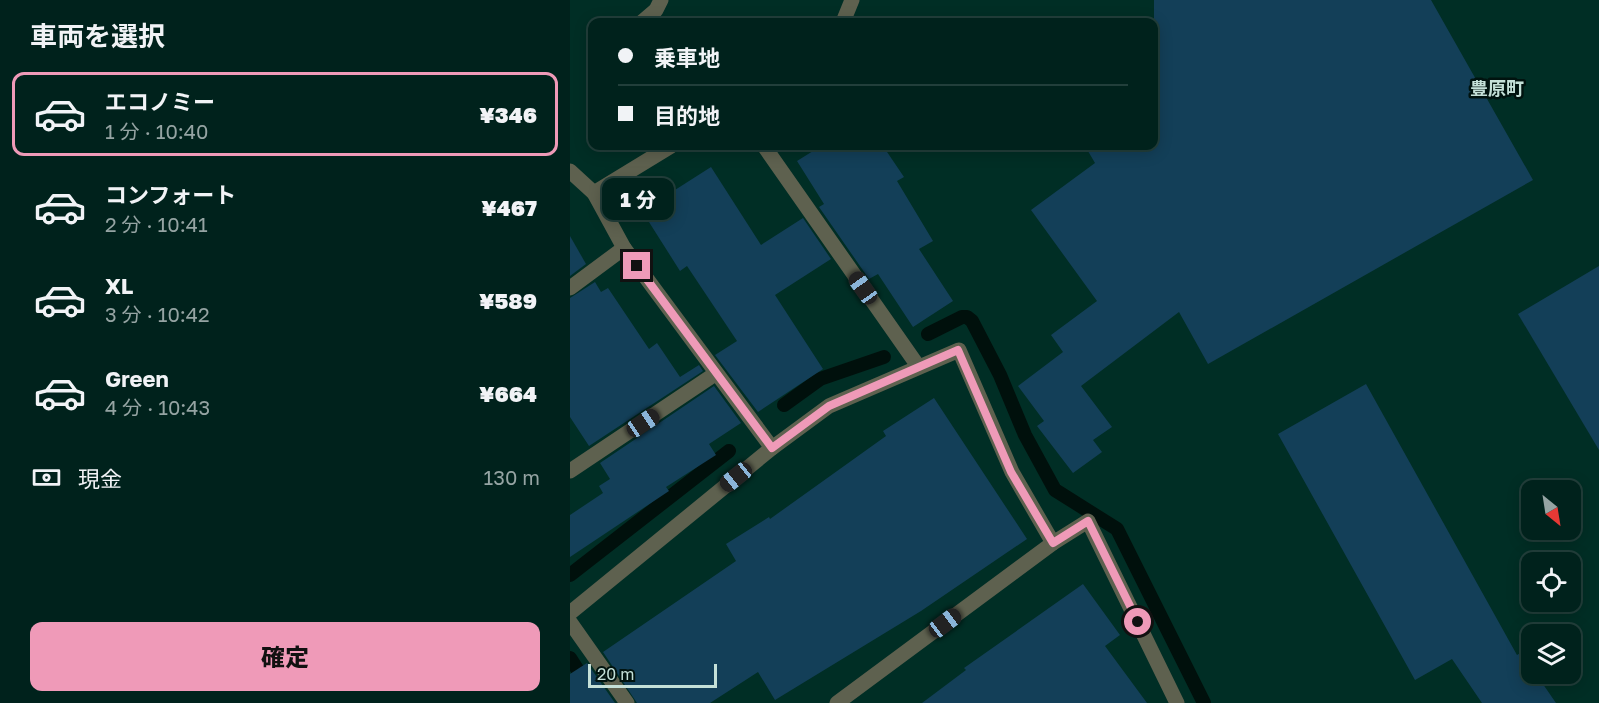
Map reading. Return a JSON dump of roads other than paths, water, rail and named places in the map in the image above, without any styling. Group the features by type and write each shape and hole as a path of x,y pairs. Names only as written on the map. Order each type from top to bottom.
{"street":[{"path":"647,18 656,10 661,0"},
{"path":"845,18 852,0"},
{"path":"594,193 664,150"},
{"path":"767,150 918,366"},
{"path":"570,171 594,193 624,248 715,374 772,448"},
{"path":"570,288 624,248"},
{"path":"570,614 772,448 829,406 958,350 1011,472 1053,543"},
{"path":"570,471 715,374"},
{"path":"837,703 1053,543 1088,521 1178,703"},
{"path":"570,622 627,703"}],"waterway":[{"path":"928,334 962,317 967,317 972,321 1000,375 1025,435 1055,490 1117,529 1204,703"},
{"path":"784,405 820,379 884,357"},
{"path":"570,575 729,451"},
{"path":"570,658 599,703"}],"district":[{"name":"豊原町","path":"1497,89"}]}
